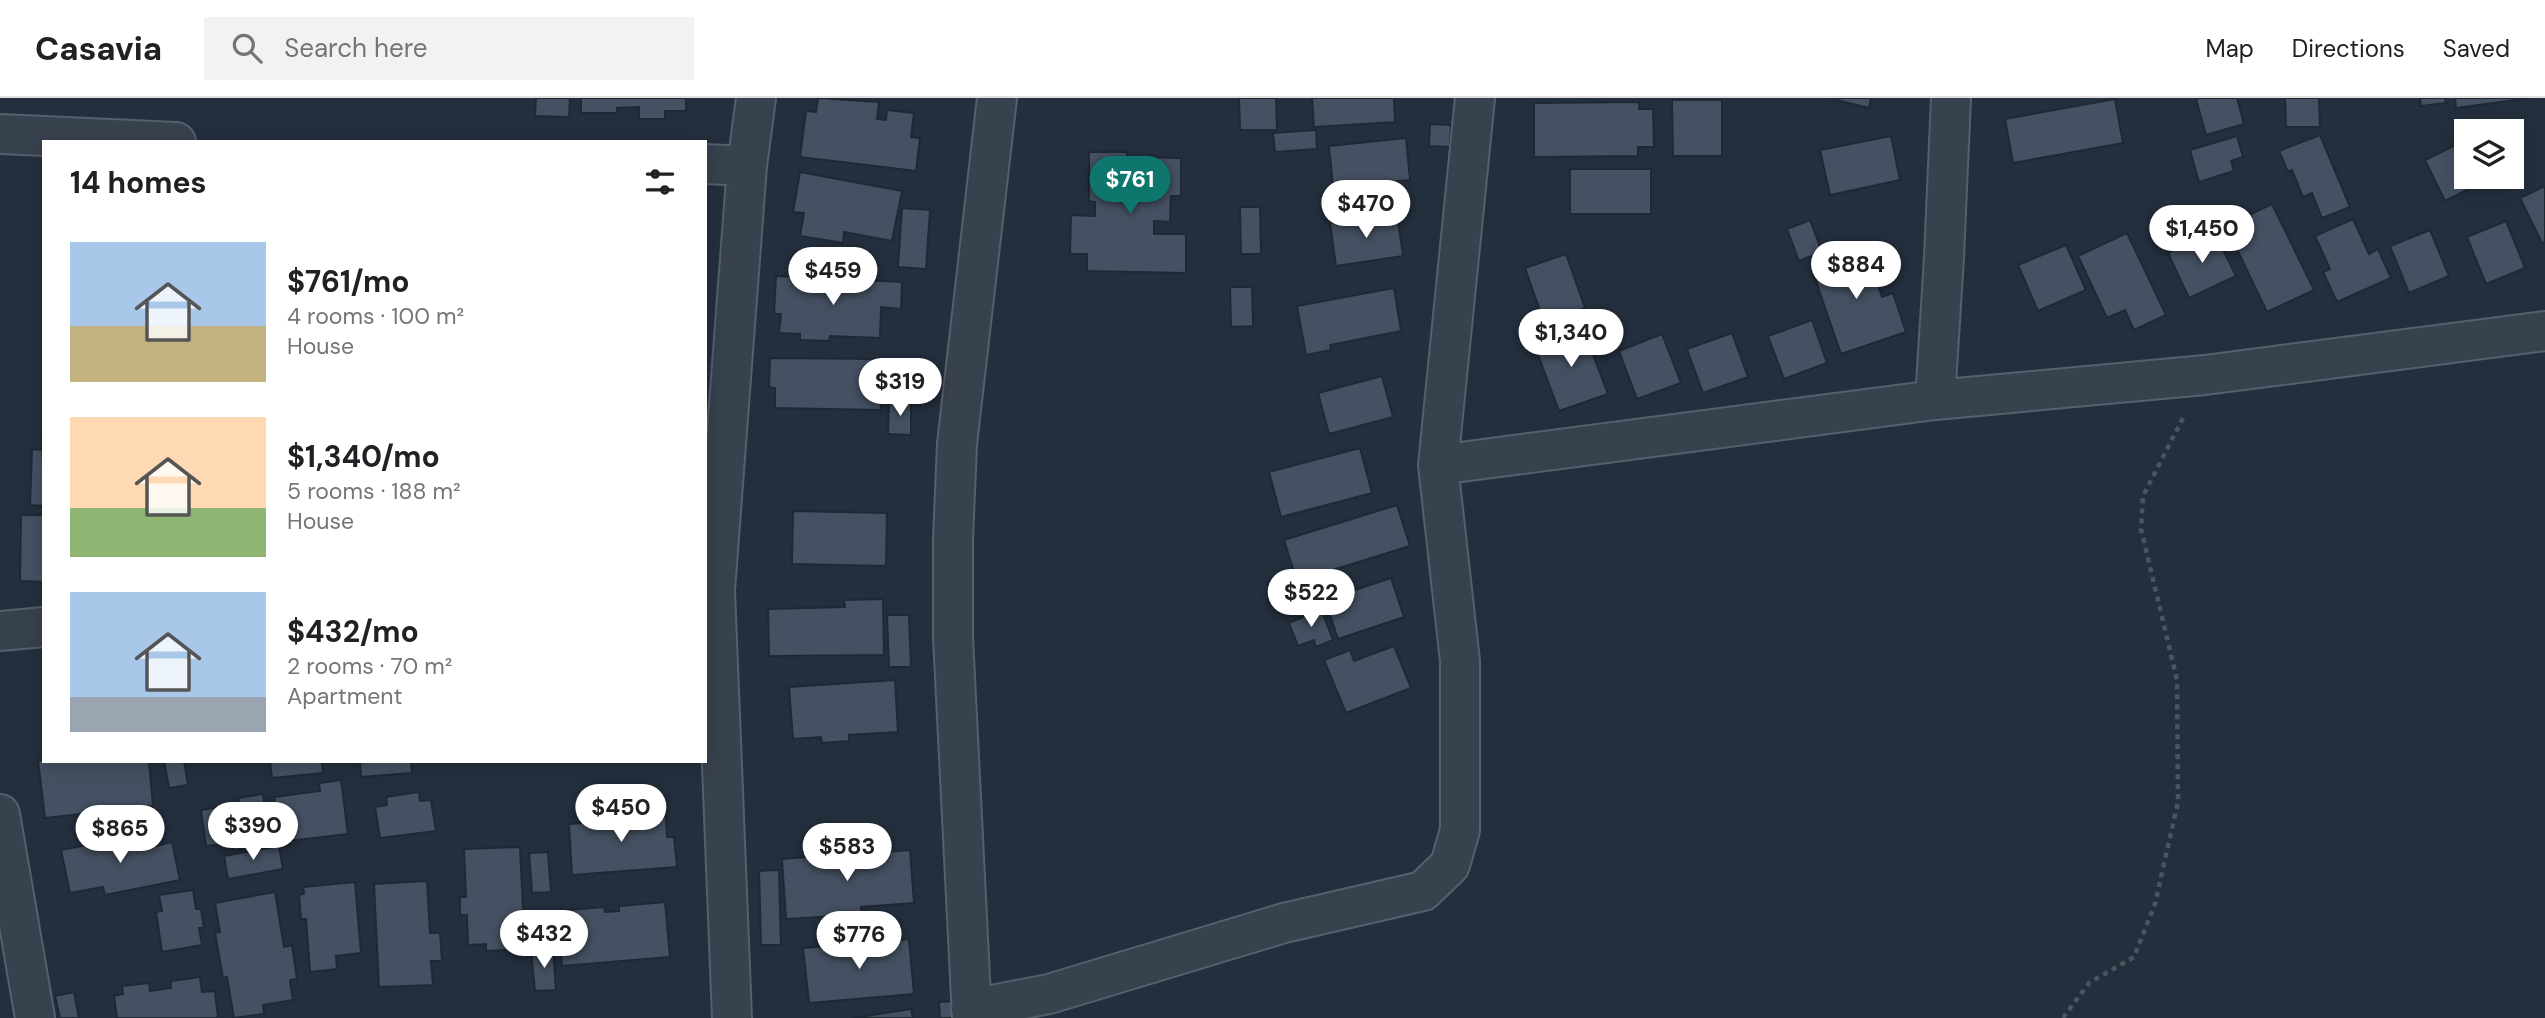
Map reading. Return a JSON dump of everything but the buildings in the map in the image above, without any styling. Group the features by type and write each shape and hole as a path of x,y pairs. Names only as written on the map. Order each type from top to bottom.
{"street":[{"path":"732,1018 710,590 747,166 756,98"},
{"path":"997,98 957,444 953,539 953,638 972,1013 1049,994 1284,923 1423,891 1450,865 1460,830 1460,661 1438,464 1475,98"},
{"path":"1935,400 1951,98"},
{"path":"0,134 132,140"},
{"path":"707,164 747,166"},
{"path":"1438,464 1935,400 2205,375 2545,331"},
{"path":"0,631 42,627"},
{"path":"0,814 35,1018"}],"path":[{"path":"2063,1018 2089,983 2134,957 2155,904 2176,815 2177,680 2141,529 2143,496 2205,375"}]}
